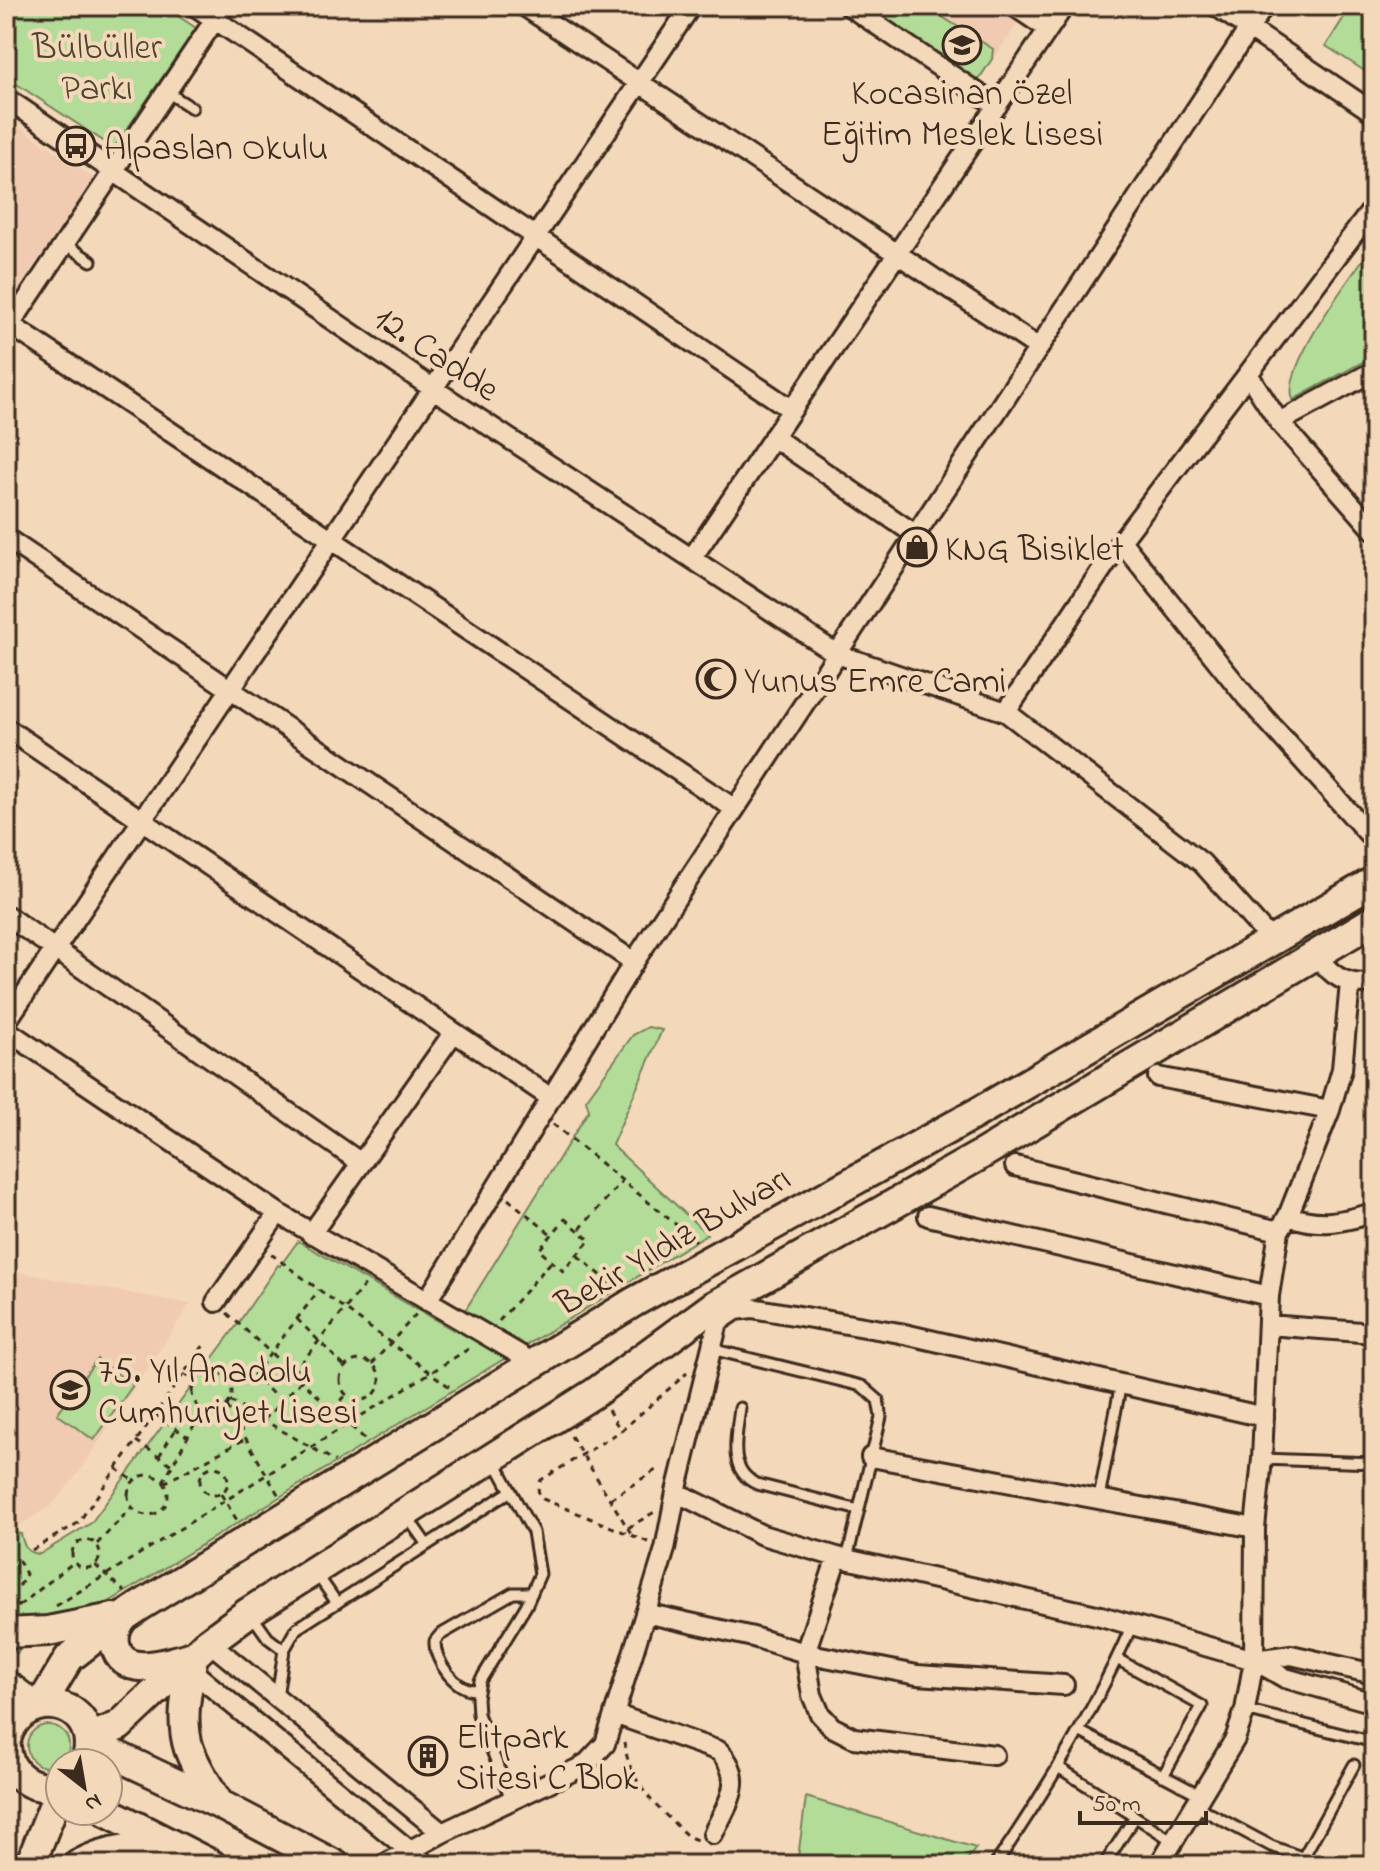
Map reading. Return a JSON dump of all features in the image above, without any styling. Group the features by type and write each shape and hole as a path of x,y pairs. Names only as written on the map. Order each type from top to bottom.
{"main road":[{"name":"Bekir Yıldız Bulvarı","path":"8,1763 15,1719 38,1705 69,1658 126,1615 634,1302 975,1114 1374,881"},
{"path":"89,1747 119,1726 249,1612 715,1315 1374,920"},
{"path":"6,1633 48,1631 126,1615"},
{"path":"126,1615 117,1627 115,1642 126,1661 149,1667 197,1656"},
{"path":"197,1656 184,1716 186,1737 193,1759 219,1804"},
{"path":"6,1685 38,1705 58,1705 79,1717 88,1747"},
{"path":"8,1763 26,1782 44,1787"},
{"path":"124,1763 219,1804 335,1865"},
{"path":"124,1820 212,1865"},
{"path":"30,1865 45,1827"},
{"path":"78,1865 104,1853 123,1849 180,1849"}],"street":[{"path":"195,6 219,13 535,236 792,410"},
{"path":"524,6 1039,348"},
{"path":"6,1022 691,6"},
{"path":"849,6 997,106"},
{"path":"1014,6 1048,29"},
{"path":"692,558 1064,6"},
{"path":"1216,6 1374,113"},
{"path":"427,1301 634,962 1264,6"},
{"path":"219,13 7,326 735,809"},
{"name":"12. Cadde","path":"6,98 432,388 837,654 1006,712 1202,863 1272,941"},
{"path":"1006,712 1121,541 1374,207"},
{"path":"1279,422 1374,371"},
{"path":"1248,374 1279,422 1374,530"},
{"path":"773,437 916,535"},
{"path":"6,538 634,962"},
{"path":"1121,541 1247,698 1374,840"},
{"path":"6,728 551,1098"},
{"path":"6,915 361,1163"},
{"path":"1317,954 1334,975 1350,983 1374,983"},
{"path":"1159,1865 1235,1739 1245,1710 1254,1660 1255,1528 1262,1459 1269,1296 1284,1224 1330,1110 1342,1069 1350,983"},
{"path":"6,1030 311,1234 534,1363"},
{"path":"311,1234 454,1032"},
{"path":"1158,1077 1330,1110"},
{"path":"1015,1166 1284,1224 1331,1224 1374,1213"},
{"path":"216,1302 278,1213"},
{"path":"928,1216 1269,1296"},
{"path":"383,1865 588,1762 605,1744 620,1716 645,1613 665,1549 671,1499 709,1352 715,1315 752,1308 900,1333 1264,1417"},
{"path":"1268,1325 1374,1333"},
{"path":"871,1457 1255,1528"},
{"path":"671,1499 762,1535 842,1558 1132,1625 1254,1660 1285,1678 1374,1703"},
{"path":"842,1558 805,1653 816,1706 825,1721 839,1732 854,1738 994,1755"},
{"path":"645,1613 753,1637 805,1653 917,1675 1064,1685"},
{"path":"1254,1660 1291,1655 1374,1674"},
{"path":"197,1656 277,1697 442,1833"},
{"path":"197,1656 408,1851 427,1865"},
{"path":"620,1716 719,1751 726,1758 735,1785 713,1834"}],"lane":[{"path":"167,92 192,108"},
{"path":"65,244 91,261"},
{"path":"709,1352 868,1389 878,1400 881,1411 859,1510 842,1558"},
{"path":"1099,1498 1121,1383"},
{"path":"740,1408 735,1457 746,1477 757,1484 859,1510"},
{"path":"493,1457 529,1524 538,1548 540,1574 478,1690 478,1714 511,1800"},
{"path":"1262,1459 1374,1463"},
{"path":"277,1697 284,1650 296,1629 511,1491"},
{"path":"405,1513 427,1545"},
{"path":"315,1571 337,1603"},
{"path":"478,1690 458,1685 435,1651 435,1641 440,1635 513,1593 532,1593"},
{"path":"249,1612 268,1638 284,1650"},
{"path":"1009,1865 997,1862 1079,1731 1132,1625"},
{"path":"1117,1659 1202,1706 1163,1776"},
{"path":"1245,1710 1374,1742"},
{"path":"1079,1731 1163,1776 1271,1846 1301,1862 1323,1865"},
{"path":"1301,1862 1354,1765"},
{"path":"1058,1767 1173,1841"},
{"path":"1104,1865 1135,1817"}],"path":[{"path":"541,1115 714,1256"},
{"path":"579,1230 622,1181"},
{"path":"496,1189 552,1235"},
{"path":"565,1219 579,1230 590,1240 563,1271 539,1250 565,1219"},
{"path":"257,1244 430,1373"},
{"path":"577,1256 634,1302"},
{"path":"48,1611 487,1336 552,1261"},
{"path":"293,1373 376,1271"},
{"path":"281,1402 254,1375 319,1290"},
{"path":"372,1364 427,1301"},
{"path":"216,1302 348,1424"},
{"path":"297,1319 345,1367"},
{"path":"32,1550 78,1523 204,1345"},
{"path":"582,1454 633,1536 547,1501 539,1495 541,1480 582,1454 621,1431 709,1352"},
{"path":"359,1360 372,1364 380,1378 378,1388 361,1400 346,1395 340,1381 345,1367 359,1360"},
{"path":"210,1372 225,1376 232,1388 230,1401 227,1406 215,1411 203,1409 193,1397 196,1381 210,1372"},
{"path":"183,1374 196,1381"},
{"path":"264,1420 301,1381"},
{"path":"333,1410 346,1395"},
{"path":"372,1395 380,1403"},
{"path":"230,1401 311,1447"},
{"path":"227,1406 266,1475"},
{"path":"163,1482 203,1409"},
{"path":"155,1414 188,1437"},
{"path":"159,1456 176,1429"},
{"path":"163,1482 246,1439"},
{"path":"136,1441 172,1465"},
{"path":"202,1462 207,1469"},
{"path":"218,1467 227,1475 228,1484 221,1493 212,1495 202,1488 200,1479 207,1469 218,1467"},
{"path":"116,1468 134,1481"},
{"path":"610,1499 656,1470"},
{"path":"150,1475 163,1482 168,1496 160,1510 144,1514 132,1507 128,1495 134,1481 150,1475"},
{"path":"221,1493 225,1500"},
{"path":"628,1528 671,1499"},
{"path":"97,1544 132,1507"},
{"path":"86,1540 97,1544 100,1558 95,1565 84,1568 74,1562 72,1551 77,1543 86,1540"},
{"path":"6,1560 19,1561 26,1574 20,1585 6,1586"},
{"path":"6,1597 19,1606 74,1562"},
{"path":"95,1565 105,1575"},
{"path":"620,1716 633,1776 645,1794 688,1837 702,1840 713,1834"}],"shaded area":[{"name":"Kocasinan Özel Eğitim Meslek Lisesi","path":"861,6 1029,6 978,83"},
{"path":"6,117 94,178 8,304 6,303"},
{"name":"75. Yıl Anadolu Cumhuriyet Lisesi","path":"6,1270 190,1304 77,1475 52,1505 10,1531 6,1529"}],"green space":[{"name":"Bülbüller Parkı","path":"6,6 163,6 196,28 114,148 6,77"},
{"name":"Kocasinan Özel Eğitim Meslek Lisesi","path":"860,6 925,6 993,49 992,59 977,82"},
{"path":"1351,6 1374,21 1374,77 1326,46"},
{"path":"1374,244 1374,356 1293,400 1292,385 1297,366 1308,344"},
{"path":"648,1027 662,1030 612,1145 707,1234 57,1634 39,1621 17,1653 6,1645 6,1532 21,1534 26,1548 40,1554 91,1523 298,1241 453,1330 589,1110 586,1100 633,1035"},
{"path":"97,1359 133,1385 94,1440 57,1414"},
{"path":"40,1727 56,1727 67,1738 69,1747 44,1747 44,1766 33,1761 29,1754 29,1738"},
{"path":"806,1797 976,1848 963,1865 797,1865"}],"place":[{"name":"Kocasinan Özel Eğitim Meslek Lisesi","path":"962,45"},
{"name":"Alpaslan Okulu","path":"76,146"},
{"name":"KNG Bisiklet","path":"917,547"},
{"name":"Yunus Emre Cami","path":"716,679"},
{"name":"75. Yıl Anadolu Cumhuriyet Lisesi","path":"70,1390"},
{"name":"Elitpark Sitesi C Blok","path":"428,1756"}]}
